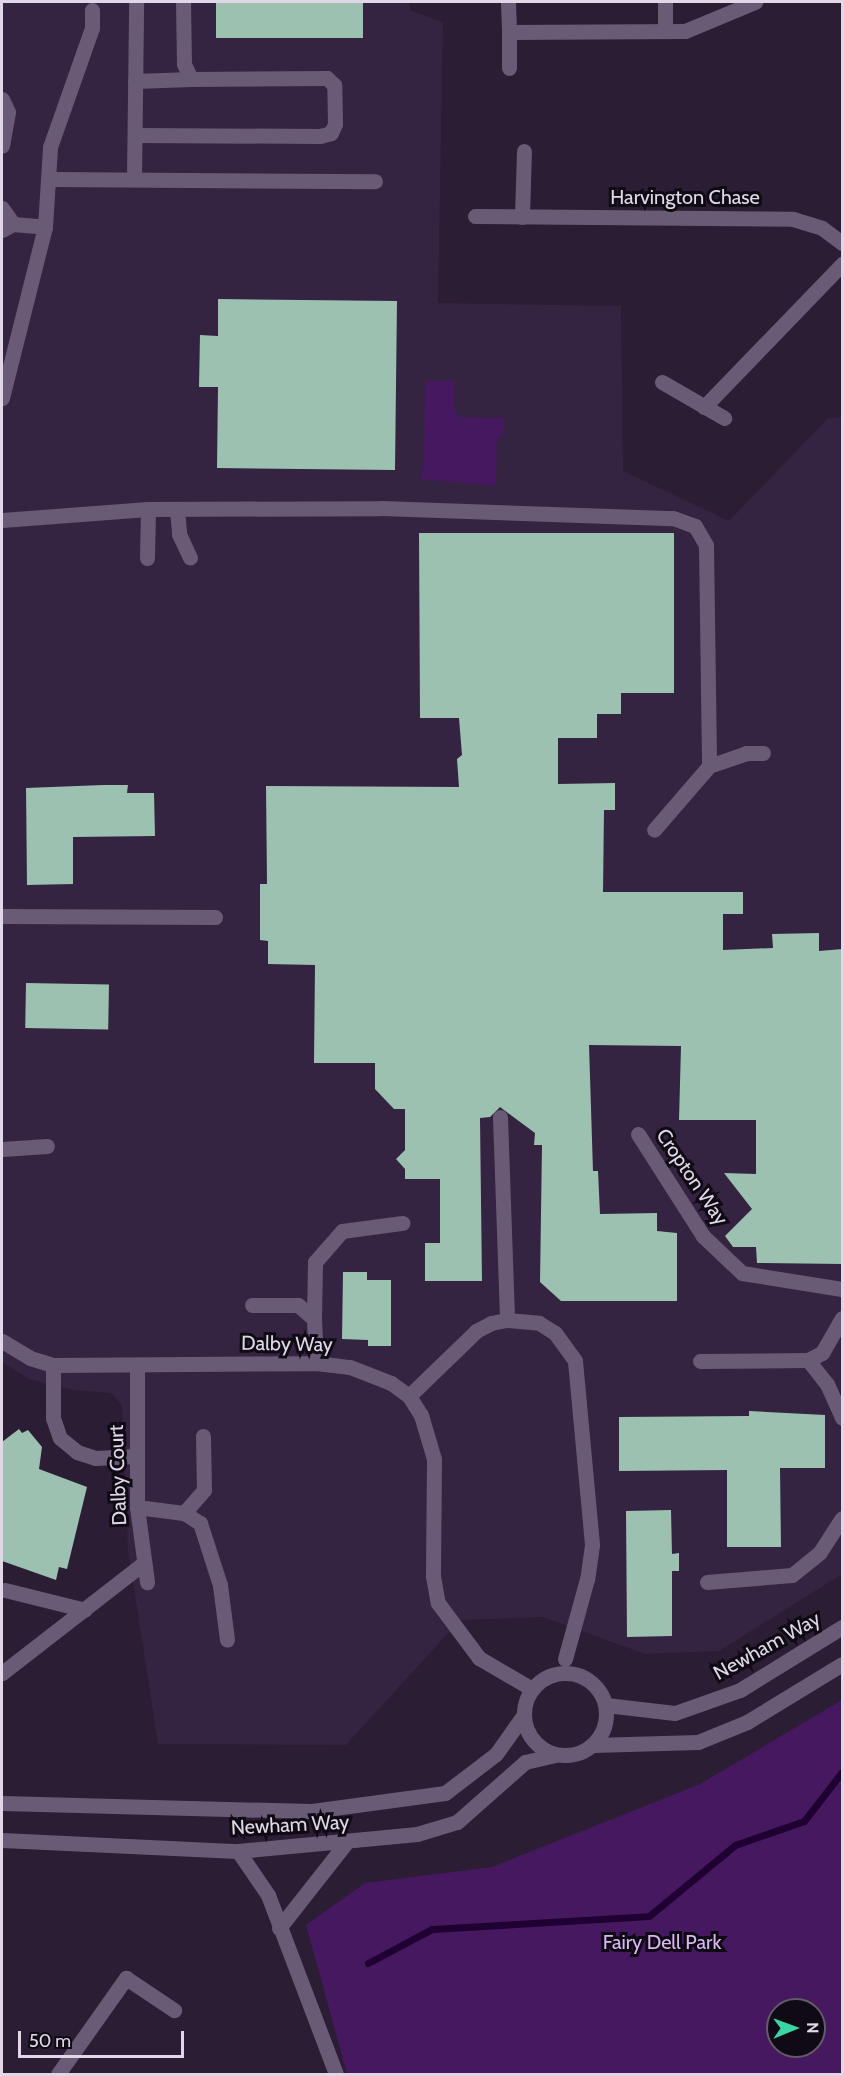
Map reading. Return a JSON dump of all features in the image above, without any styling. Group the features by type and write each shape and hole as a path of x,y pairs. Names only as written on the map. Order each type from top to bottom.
{"street":[{"path":"134,178 136,2"},
{"path":"183,2 184,64 191,79"},
{"path":"508,2 509,68"},
{"path":"665,2 665,31"},
{"path":"509,32 685,31 755,2"},
{"path":"3,387 45,226 51,179 50,147 92,28 92,10"},
{"path":"135,81 327,78 334,85 335,124 331,133 320,136 135,135"},
{"path":"2,99 8,112 2,145"},
{"path":"522,217 524,151"},
{"path":"51,179 375,181"},
{"path":"2,208 5,228 45,226"},
{"name":"Harvington Chase","path":"475,216 793,219 822,228 843,243"},
{"path":"704,407 843,264"},
{"path":"662,382 724,418"},
{"path":"147,558 148,508"},
{"path":"2,520 148,508 405,509 673,518 695,526 706,544 709,766"},
{"path":"177,509 179,534 190,558"},
{"path":"654,830 709,766 746,753 763,753"},
{"path":"2,916 215,917"},
{"path":"500,1117 507,1320"},
{"name":"Cropton Way","path":"638,1134 704,1236 742,1273 843,1289"},
{"path":"2,1149 47,1146"},
{"path":"316,1363 315,1262 342,1231 402,1224"},
{"path":"252,1305 298,1305 314,1319"},
{"path":"700,1360 808,1360 822,1353 843,1318"},
{"path":"409,1396 476,1331 507,1320 539,1323 555,1333 575,1361 592,1545 587,1579 565,1659"},
{"name":"Dalby Way","path":"2,1342 30,1358 53,1365 316,1363 350,1367 391,1383 409,1396 421,1415 434,1459 433,1576 438,1603 479,1658 532,1689"},
{"path":"808,1360 827,1384 843,1418"},
{"path":"53,1365 53,1418 60,1438 77,1452 96,1458 137,1456"},
{"name":"Dalby Court","path":"137,1366 137,1507 147,1582"},
{"path":"184,1513 204,1490 203,1436"},
{"path":"137,1507 184,1513 200,1523 220,1585 227,1640"},
{"path":"707,1582 792,1575 820,1552 843,1518"},
{"path":"2,1673 144,1563"},
{"path":"5,1590 85,1610"},
{"name":"Newham Way","path":"606,1705 675,1713 740,1690 843,1627"},
{"name":"Newham Way","path":"2,1840 238,1851 345,1844 417,1834 457,1822 493,1794 525,1762 555,1755 581,1753 593,1745 698,1742 747,1722 843,1664"},
{"path":"532,1689 543,1679 567,1672 593,1684 606,1705 602,1733 593,1745"},
{"name":"Newham Way","path":"2,1803 312,1812 445,1793 496,1754 523,1716 532,1689"},
{"path":"523,1716 531,1739 555,1755"},
{"path":"279,1928 345,1844"},
{"path":"238,1851 268,1895 336,2074"},
{"path":"58,2074 126,1978 174,2010"}],"shaded area":[{"path":"2,2 410,2 410,10 443,23 438,303 621,306 623,471 729,521 828,418 842,418 842,1574 719,1651 645,1654 543,1617 460,1620 346,1745 158,1744 128,1550 122,1405 111,1393 73,1390 29,1379 2,1362"}],"green space":[{"path":"425,381 454,381 454,410 460,417 504,418 504,433 497,440 496,486 420,479 424,462"},
{"name":"Fairy Dell Park","path":"842,1700 842,2074 347,2074 306,1925 365,1883 492,1867 700,1784"}],"building":[{"path":"216,2 363,2 363,38 216,38"},
{"path":"218,299 397,301 395,470 217,468 218,387 199,387 200,335 218,336"},
{"path":"419,533 674,533 674,693 621,693 621,714 597,714 597,738 558,738 558,784 615,783 615,810 604,810 603,892 743,892 743,914 723,914 723,950 773,948 772,934 819,933 819,951 843,949 843,1264 757,1263 756,1247 733,1247 725,1236 752,1209 724,1173 756,1174 756,1120 679,1120 681,1046 589,1045 593,1171 598,1171 600,1214 657,1213 657,1231 677,1233 677,1301 561,1301 540,1282 542,1145 534,1145 535,1133 500,1107 490,1117 480,1118 482,1281 425,1281 425,1243 440,1243 440,1179 405,1179 405,1169 396,1159 405,1150 405,1109 394,1109 375,1089 375,1063 314,1063 315,965 268,964 268,941 260,940 260,884 267,884 266,786 459,787 457,759 462,755 459,718 420,718"},
{"path":"128,785 127,793 154,793 155,836 73,837 73,884 27,885 26,788"},
{"path":"26,983 109,984 108,1029 25,1028"},
{"path":"343,1272 367,1272 367,1280 391,1280 391,1346 368,1346 368,1340 342,1339"},
{"path":"749,1411 825,1415 825,1468 780,1468 781,1547 727,1547 727,1470 619,1471 619,1417 749,1416"},
{"path":"19,1429 22,1433 28,1430 42,1447 39,1469 87,1487 67,1569 59,1567 56,1580 2,1561 2,1442"},
{"path":"671,1510 672,1554 679,1553 679,1571 672,1571 672,1636 627,1637 626,1511"}],"waterway":[{"path":"368,1963 432,1929 649,1916 735,1845 804,1821 842,1772"}]}
